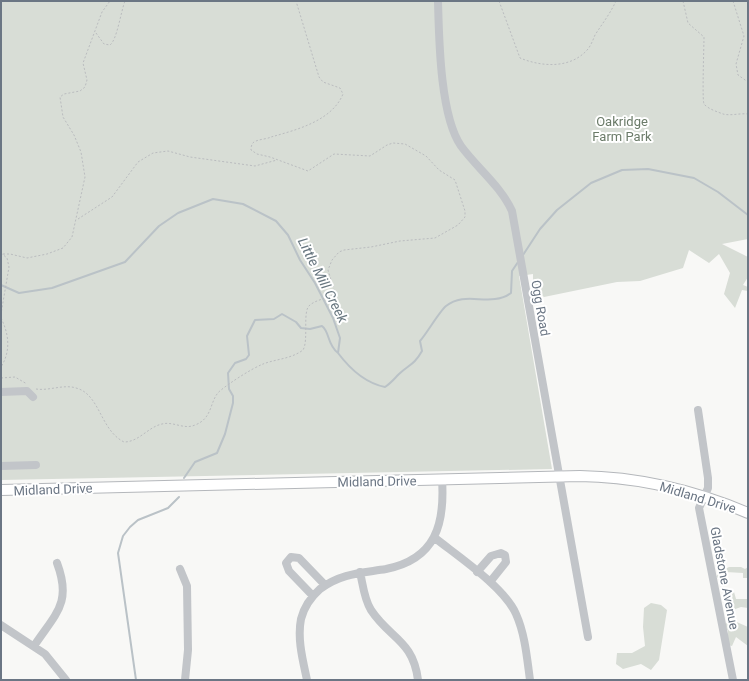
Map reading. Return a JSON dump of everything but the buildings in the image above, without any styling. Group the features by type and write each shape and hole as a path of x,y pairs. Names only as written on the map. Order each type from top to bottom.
{"main road":[{"name":"Midland Drive","path":"1,490 558,476 630,479 667,486 704,497 748,513"}],"street":[{"name":"Ogg Road","path":"438,1 442,66 450,122 461,146 508,202 514,222 558,476 588,637"},
{"path":"1,392 33,392"},
{"name":"Gladstone Avenue","path":"698,410 708,478 708,488 699,508 733,680"},
{"path":"1,466 36,465"},
{"path":"307,680 300,631 305,608 313,596 325,585 336,578 360,572 386,569 411,560 422,552 435,538 442,514 442,479"},
{"path":"435,538 490,582 504,596 516,614 522,633 530,680"},
{"path":"477,572 491,556 501,553 505,556 506,562 504,567 490,582"},
{"path":"313,596 289,571 286,563 288,559 296,557 299,558 325,585"},
{"path":"34,646 61,604 64,594 62,577 57,563"},
{"path":"180,569 187,586 188,650 185,680"},
{"path":"360,572 366,600 371,610 411,654 415,663 418,680"},
{"path":"1,625 34,646 54,664 66,680"}],"path":[{"path":"1,253 33,258 56,251 68,243 77,220 78,208 84,186 84,165 74,135 63,117 60,97 64,94 80,91 85,87 87,80 83,64 92,35 96,32 102,12 110,1"},
{"path":"96,32 104,44 110,45 113,43 116,39 118,22 124,1"},
{"path":"33,392 71,387 82,390 95,403 107,427 115,436 124,442 135,439 164,423 186,427 199,423 209,415 216,397 221,390 265,364 283,360 301,352 305,347 306,310 312,303 335,293 329,274 329,264 335,256 344,250 371,247 400,241 435,238 458,225 465,217 465,211 455,180 439,170 426,156 414,148 398,143 387,144 370,156 334,154 308,171 254,153 251,150 251,146 255,141 278,135 317,121 334,108 343,94 340,88 323,82 319,77 296,1"},
{"path":"499,1 520,58 540,64 570,63 581,56 589,48 609,16 616,1"},
{"path":"683,1 688,23 704,37 704,76 702,94 704,104 708,108 725,114 748,114"},
{"path":"733,1 744,36 736,64 738,75 748,82"},
{"path":"77,220 112,197 138,162 153,153 168,151 255,166 278,160"},
{"path":"1,314 8,262 3,254"},
{"path":"1,318 8,348 5,360 1,367"},
{"path":"1,378 15,377 29,386"}],"green space":[{"name":"Oakridge Farm Park","path":"1,1 748,1 748,239 722,244 748,257 748,277 743,285 748,287 748,291 742,290 735,308 724,294 730,273 719,254 709,263 689,250 683,268 640,281 617,282 544,297 533,288 533,274 519,276 552,469 1,480"},
{"path":"729,567 741,567 745,569 748,567 748,578 743,578 743,573 726,572 724,576 719,578 716,577 719,572"},
{"path":"734,592 736,599 747,599 748,608 741,607 727,612 728,608 733,606 726,598 728,594"},
{"path":"651,603 661,605 667,610 659,660 651,670 641,664 623,669 616,664 617,653 632,653 645,646 643,627 644,608"},
{"path":"730,619 748,627 748,646 736,637 732,646 728,645 728,631 725,625"}],"waterway":[{"name":"Little Mill Creek","path":"523,255 540,229 557,210 591,183 622,170 648,169 694,178 718,192 748,215"},
{"name":"Little Mill Creek","path":"1,285 19,293 52,288 125,262 159,226 178,213 213,199 243,204 276,221 288,235 300,260 315,283 333,318 340,338 338,353 358,374 371,382 385,387 417,359 422,351 420,341 446,306 454,301 462,299 495,299 511,293 512,271 518,262"},
{"path":"184,478 195,462 217,453 225,434 233,403 233,396 229,389 228,373 235,363 246,359 249,355 247,336 255,320 274,319 282,314 296,322 301,328 310,329 322,326 325,329 334,350 338,353"},
{"path":"136,680 118,553 123,536 130,527 138,520 168,508 179,497"}]}
